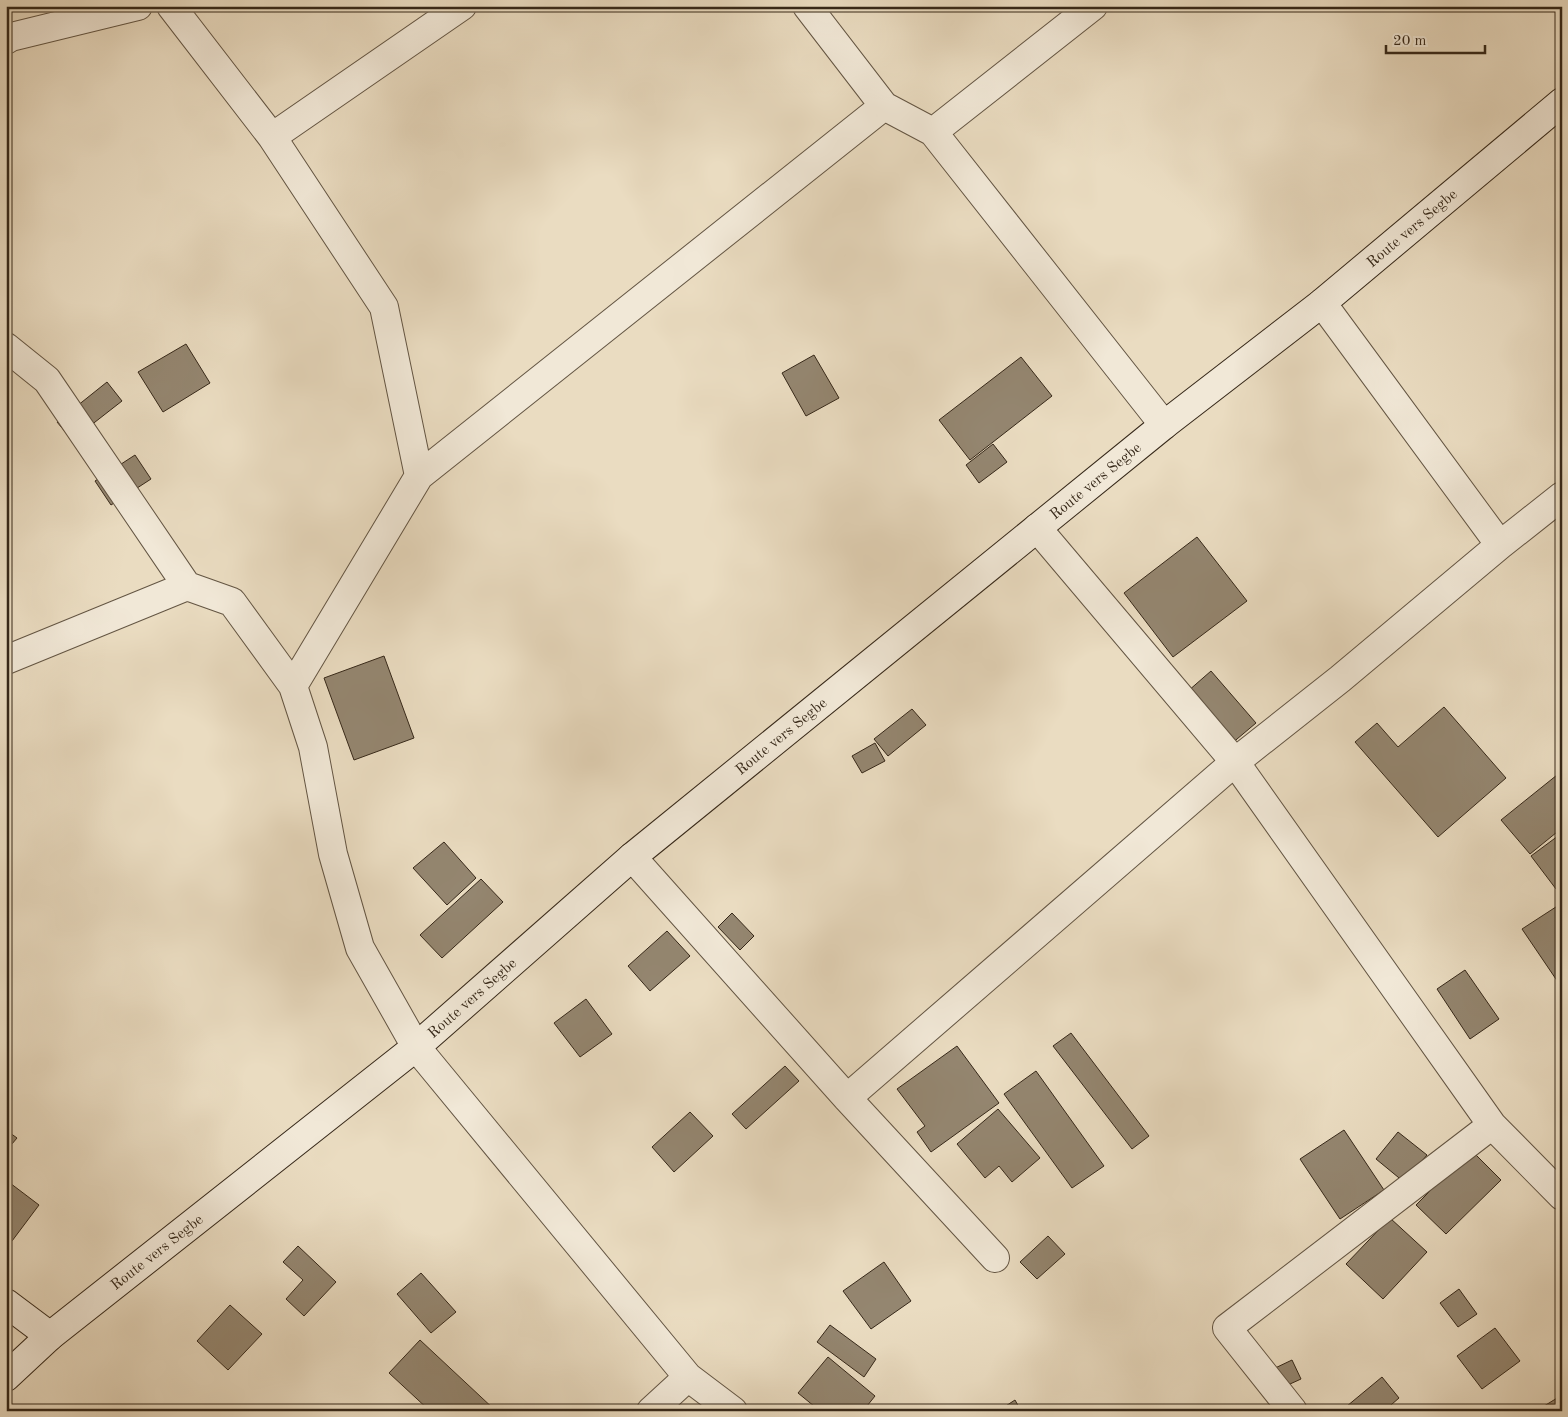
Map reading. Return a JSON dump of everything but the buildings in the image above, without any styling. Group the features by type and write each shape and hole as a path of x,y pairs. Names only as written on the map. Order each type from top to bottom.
{"street":[{"path":"6,40 11,37 138,6"},
{"path":"171,6 272,137 384,307 419,476"},
{"path":"272,137 462,6"},
{"path":"808,6 884,106 933,132 1164,425"},
{"path":"933,132 1093,6"},
{"name":"Route vers Segbe","path":"6,1377 50,1336 416,1047 632,857 1164,425 1322,303 1562,102"},
{"path":"293,686 419,476 884,106"},
{"path":"1322,303 1500,545"},
{"path":"6,347 47,380 187,586 232,602 293,686 313,747 333,854 360,948 416,1047 688,1377 733,1411"},
{"path":"847,1098 1235,762 1340,679 1500,545 1562,496"},
{"path":"1037,528 1235,762 1492,1125 1562,1196"},
{"path":"6,660 187,586"},
{"path":"632,857 847,1098 994,1258"},
{"path":"1293,1411 1227,1328 1492,1125"},
{"path":"6,1303 50,1336"},
{"path":"651,1411 688,1377"}]}
